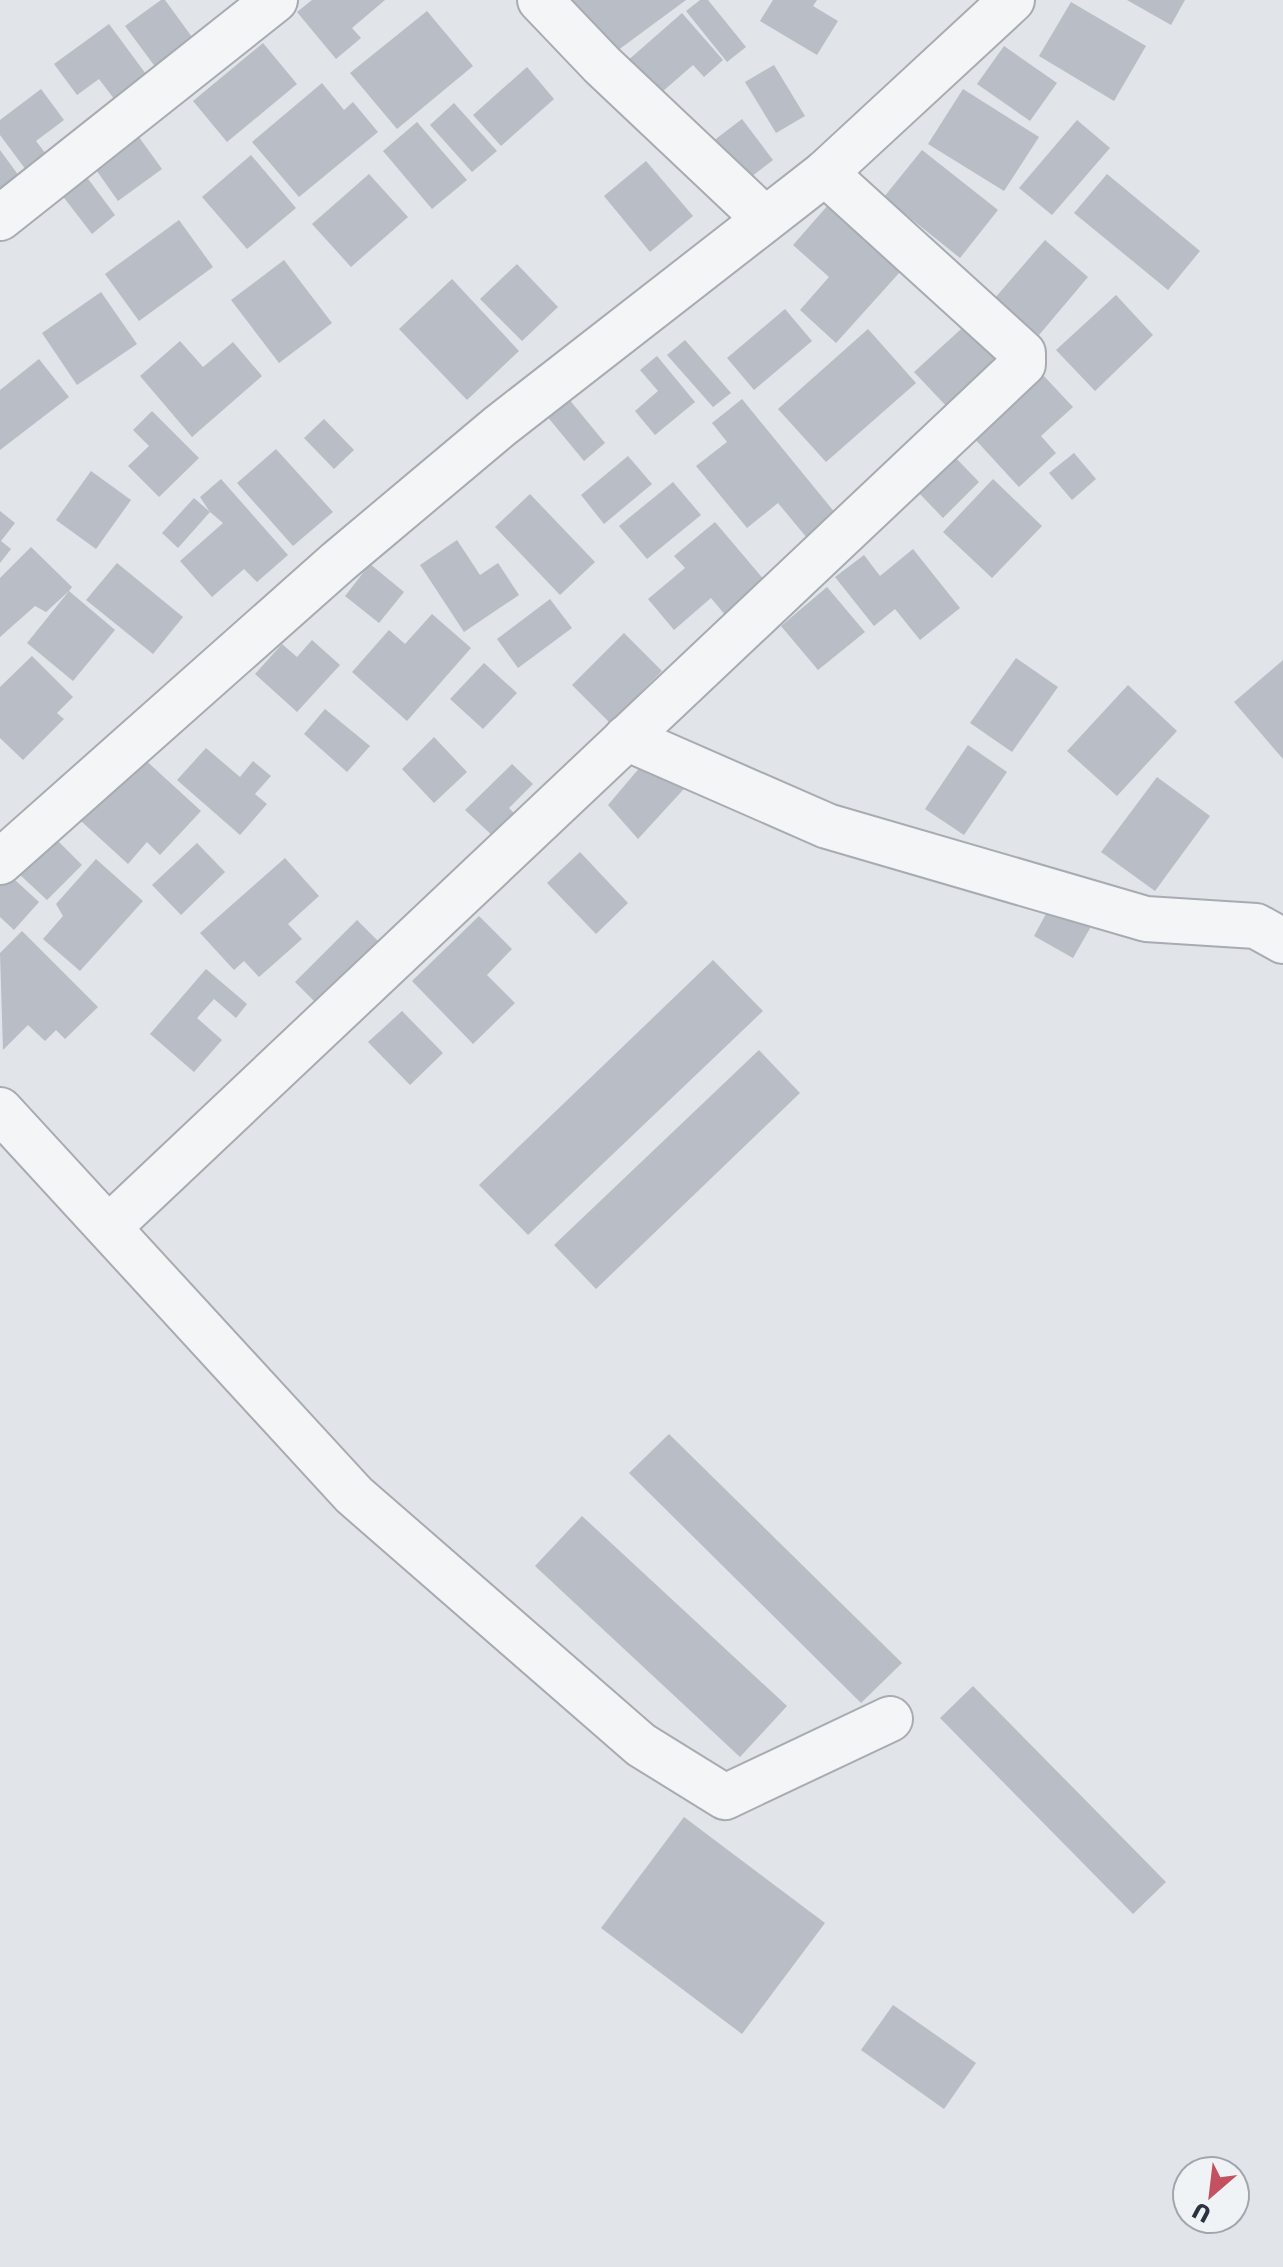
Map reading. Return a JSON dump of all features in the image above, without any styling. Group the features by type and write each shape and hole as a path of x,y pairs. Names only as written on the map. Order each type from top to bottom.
{"street":[{"path":"0,218 275,0"},
{"path":"540,0 602,65 765,219"},
{"path":"0,862 442,474 825,173 1012,0"},
{"path":"109,1227 1025,361 1023,353 825,173"},
{"path":"626,738 827,826 1146,919 1256,926 1283,941"},
{"path":"0,1110 354,1495 641,1745 725,1797 890,1719"}],"building":[{"path":"165,0 200,48 162,76 125,26"},
{"path":"312,0 385,0 352,28 361,38 336,59 297,12"},
{"path":"555,0 686,0 602,62"},
{"path":"700,0 708,0 746,47 727,62 686,11"},
{"path":"773,0 817,0 813,6 838,21 817,55 760,21"},
{"path":"1127,0 1185,0 1171,25"},
{"path":"1071,2 1146,46 1114,101 1039,56"},
{"path":"427,11 473,66 397,129 350,73"},
{"path":"682,13 723,60 704,77 693,65 647,105 617,70"},
{"path":"109,24 154,85 121,108 99,79 77,95 54,64"},
{"path":"263,43 297,84 227,142 193,101"},
{"path":"1004,46 1057,83 1030,121 977,84"},
{"path":"774,65 805,116 776,133 745,82"},
{"path":"527,67 554,99 501,146 473,115"},
{"path":"322,83 344,110 353,102 378,132 299,197 252,142"},
{"path":"41,89 64,120 36,141 46,154 26,170 0,135 0,120"},
{"path":"963,89 1039,137 1004,191 928,144"},
{"path":"454,103 497,151 472,172 430,125"},
{"path":"742,119 773,160 739,186 708,145"},
{"path":"1077,120 1110,148 1052,215 1019,188"},
{"path":"417,122 467,180 432,209 383,151"},
{"path":"136,133 162,169 118,201 92,164"},
{"path":"0,150 19,176 0,190"},
{"path":"922,150 998,210 960,258 884,197"},
{"path":"251,155 296,208 247,249 202,197"},
{"path":"646,161 693,216 650,252 604,196"},
{"path":"83,172 115,215 92,234 58,190"},
{"path":"369,174 408,217 351,267 312,224"},
{"path":"1107,174 1200,251 1168,290 1074,213"},
{"path":"836,196 909,262 836,343 800,310 829,277 793,245"},
{"path":"179,220 213,267 139,321 105,274"},
{"path":"1045,240 1088,277 1039,335 995,298"},
{"path":"284,260 332,323 279,363 231,300"},
{"path":"517,264 558,307 522,341 480,299"},
{"path":"452,279 519,351 467,400 399,329"},
{"path":"101,292 137,344 77,385 42,333"},
{"path":"1116,295 1153,335 1095,391 1056,350"},
{"path":"785,309 812,341 754,390 727,358"},
{"path":"971,320 1006,359 950,410 914,372"},
{"path":"868,329 916,383 826,462 778,409"},
{"path":"685,340 731,393 713,407 667,355"},
{"path":"180,341 203,367 233,342 262,376 192,437 140,376"},
{"path":"657,356 695,402 655,435 635,411 658,391 640,370"},
{"path":"39,359 69,397 0,450 0,390"},
{"path":"1042,374 1073,407 1041,436 1056,453 1019,487 973,437"},
{"path":"568,398 605,443 584,461 546,415"},
{"path":"742,399 836,514 807,538 778,503 747,528 696,466 727,442 712,423"},
{"path":"152,411 199,458 159,497 128,466 149,446 133,430"},
{"path":"324,419 354,450 334,469 304,438"},
{"path":"276,449 333,512 293,546 237,483"},
{"path":"1074,453 1096,479 1072,500 1049,473"},
{"path":"628,456 652,484 604,524 581,495"},
{"path":"954,456 979,482 943,518 918,492"},
{"path":"91,471 131,500 96,549 56,520"},
{"path":"221,479 288,555 257,582 244,569 212,597 180,561 223,523 210,512 200,497"},
{"path":"993,479 1042,526 992,578 943,532"},
{"path":"673,482 701,515 647,559 619,526"},
{"path":"530,494 595,562 560,595 495,527"},
{"path":"194,498 210,512 178,548 162,533"},
{"path":"0,511 15,523 1,541 11,549 0,563"},
{"path":"715,522 771,588 731,622 711,598 674,630 648,599 685,568 674,556"},
{"path":"457,540 480,575 498,563 519,595 464,632 420,565"},
{"path":"31,547 72,587 46,612 35,606 0,637 0,578"},
{"path":"913,549 960,608 920,640 895,609 874,626 835,577 864,555 880,576"},
{"path":"117,563 183,617 153,654 86,600"},
{"path":"370,564 404,592 379,623 345,596"},
{"path":"827,587 865,632 818,670 781,626"},
{"path":"69,591 115,630 73,681 27,643"},
{"path":"550,599 572,628 518,668 497,639"},
{"path":"432,614 471,648 407,721 352,672 389,630 405,644"},
{"path":"624,633 662,671 610,723 572,685"},
{"path":"312,640 340,665 297,712 255,674 282,644 297,657"},
{"path":"32,656 73,697 57,713 64,719 23,760 0,738 0,687"},
{"path":"1016,658 1058,687 1012,752 970,723"},
{"path":"1283,660 1283,759 1234,702"},
{"path":"484,663 517,693 483,729 450,699"},
{"path":"1128,685 1177,731 1117,796 1067,751"},
{"path":"325,709 370,746 347,772 304,734"},
{"path":"434,737 467,772 434,803 402,769"},
{"path":"968,745 1007,772 964,835 925,809"},
{"path":"206,748 240,777 253,761 271,776 255,794 267,804 240,835 177,780"},
{"path":"141,756 201,811 160,855 147,842 128,864 81,821"},
{"path":"647,759 693,779 638,839 608,805"},
{"path":"512,764 533,784 509,808 519,818 497,840 465,810"},
{"path":"1157,777 1210,816 1155,891 1101,852"},
{"path":"54,837 82,865 47,900 18,873"},
{"path":"197,843 225,872 181,915 152,885"},
{"path":"580,852 628,903 596,934 547,883"},
{"path":"285,858 319,896 288,924 302,939 259,977 244,961 234,970 200,933"},
{"path":"96,859 143,901 80,971 43,939 63,916 56,904"},
{"path":"3,869 39,902 14,930 0,917 0,873"},
{"path":"1053,901 1093,923 1073,958 1034,936"},
{"path":"479,916 512,949 487,975 515,1003 473,1044 412,981"},
{"path":"357,920 386,949 324,1011 295,982"},
{"path":"22,931 98,1007 65,1039 56,1030 45,1041 28,1025 3,1050 0,953"},
{"path":"713,960 763,1011 528,1235 479,1185"},
{"path":"206,969 247,1004 236,1018 214,999 197,1018 222,1040 194,1072 150,1034"},
{"path":"402,1011 443,1053 410,1085 368,1042"},
{"path":"759,1050 800,1093 596,1289 554,1245"},
{"path":"669,1434 902,1663 861,1703 629,1473"},
{"path":"582,1516 787,1706 740,1757 535,1566"},
{"path":"973,1686 1166,1882 1133,1914 940,1718"},
{"path":"684,1817 825,1923 742,2034 601,1928"},
{"path":"893,2005 976,2063 944,2109 861,2050"}]}
